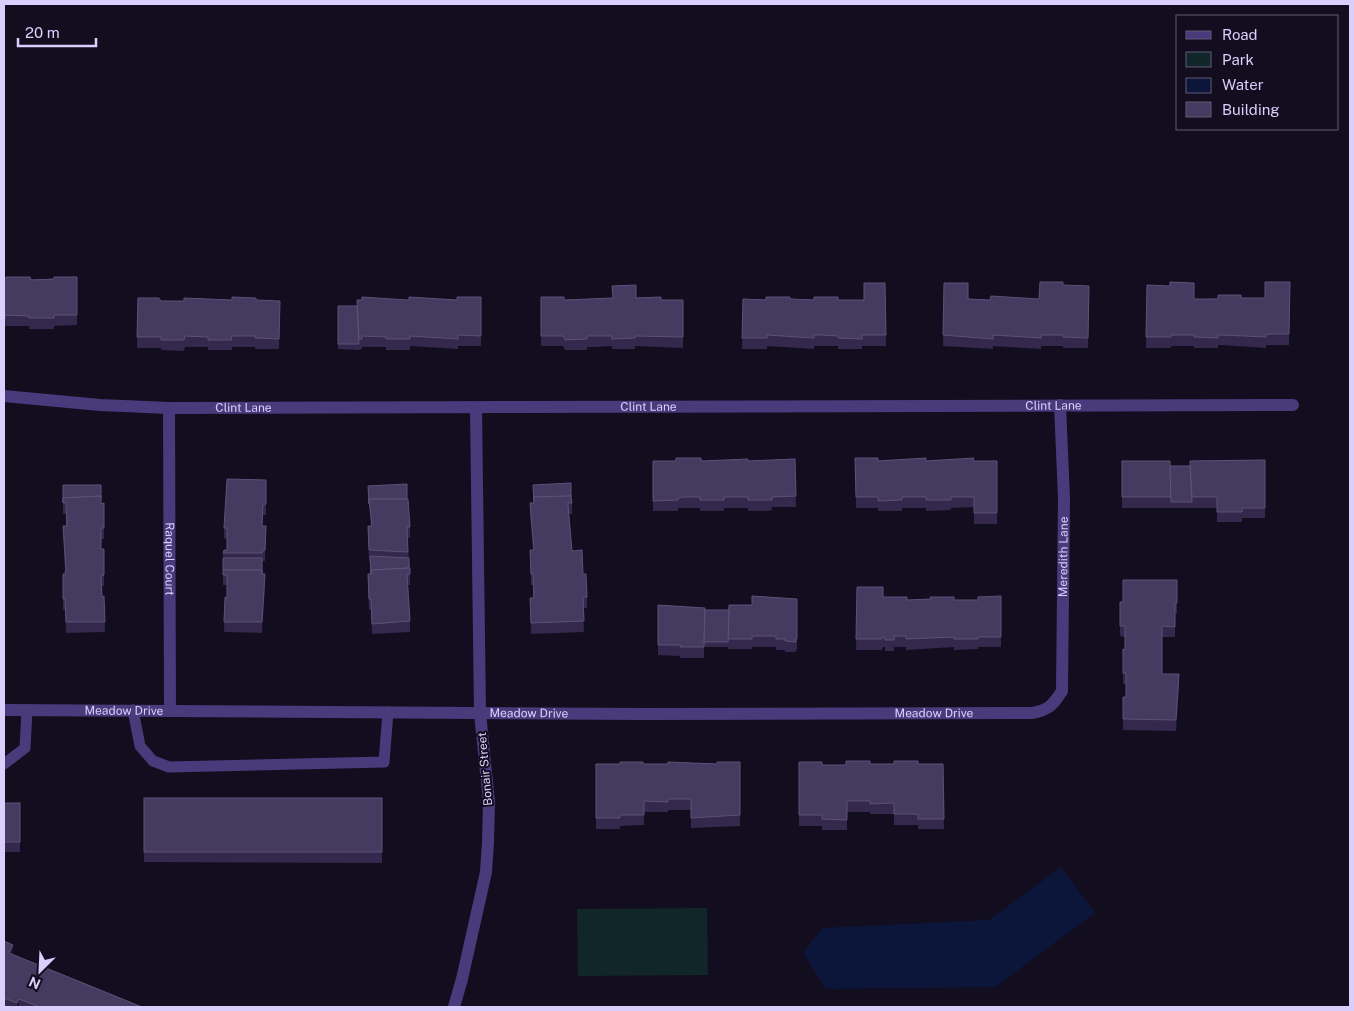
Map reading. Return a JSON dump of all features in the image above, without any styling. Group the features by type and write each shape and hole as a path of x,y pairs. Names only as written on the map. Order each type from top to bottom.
{"street":[{"name":"Clint Lane","path":"4,396 100,405 169,408 1293,405"},
{"name":"Meredith Lane","path":"1053,705 1062,691 1064,498 1060,405"},
{"name":"Raquel Court","path":"169,408 170,710"},
{"name":"Bonair Street","path":"454,1007 486,872 489,802 480,713 476,408"},
{"name":"Meadow Drive","path":"4,710 644,714 1032,713 1041,712 1053,705"}],"lane":[{"path":"4,764 25,748 27,710"},
{"path":"133,710 140,746 154,762 169,767 384,762 388,712"}],"green space":[{"path":"707,908 708,975 578,976 577,909"}],"water":[{"path":"1061,867 1095,913 995,987 826,989 803,953 822,928 989,920"}],"building":[{"path":"6,277 30,277 31,280 77,277 77,315 54,315 54,318 29,318 29,316 5,315 4,319 4,279"},
{"path":"1040,282 1063,282 1063,285 1089,286 1088,338 1063,337 1063,335 1041,335 1041,338 993,335 993,339 943,335 944,283 968,283 968,299 990,300 991,296 1039,299"},
{"path":"1170,282 1194,283 1194,299 1218,299 1218,295 1241,295 1241,298 1265,298 1265,282 1290,282 1289,334 1266,334 1266,337 1218,335 1218,338 1171,335 1171,337 1146,337 1147,285 1170,286"},
{"path":"864,283 885,283 886,335 862,335 862,339 822,335 814,335 814,338 767,335 767,338 742,338 743,299 766,300 766,297 790,297 790,299 814,300 814,297 838,297 838,300 864,300"},
{"path":"636,285 636,298 661,297 661,300 683,300 683,337 635,336 635,338 612,339 612,336 587,336 587,339 565,340 563,336 541,336 541,297 564,297 564,300 613,298 612,286"},
{"path":"232,297 280,301 279,339 255,338 256,336 231,336 232,340 208,340 208,337 185,336 184,340 161,340 161,337 137,337 138,298 184,301 184,298 232,300"},
{"path":"362,297 407,300 409,300 409,297 457,300 457,297 481,297 481,336 458,335 458,339 410,336 410,339 386,339 386,337 362,336 362,339 359,339 357,300 362,300"},
{"path":"338,306 357,306 359,344 338,344"},
{"path":"676,458 701,458 701,461 795,459 796,496 772,497 772,500 724,497 724,500 700,500 700,497 683,497 678,498 678,500 653,501 653,461 676,461"},
{"path":"855,458 878,458 878,461 926,458 926,461 974,458 973,461 997,461 997,513 974,513 974,497 951,497 951,500 926,500 926,497 902,497 902,500 878,501 878,497 856,497"},
{"path":"1265,460 1265,508 1242,508 1242,512 1217,512 1217,497 1192,497 1190,461"},
{"path":"1122,461 1170,461 1171,497 1122,497"},
{"path":"1170,466 1190,466 1192,502 1171,502"},
{"path":"227,479 266,480 266,504 263,504 262,526 266,526 265,550 262,553 223,553 224,550 227,550 227,528 224,528"},
{"path":"571,483 571,496 534,497 534,502 533,485"},
{"path":"407,484 407,499 369,499 369,504 368,486"},
{"path":"63,485 101,485 101,496 63,498"},
{"path":"101,496 101,504 104,503 104,528 101,528 101,549 104,549 104,575 101,576 105,622 66,622 65,599 63,599 63,574 65,574 66,569 63,526 67,526 66,503 63,503 63,498"},
{"path":"571,496 572,503 568,503 568,505 572,551 582,550 583,574 586,574 587,597 583,597 584,621 531,623 530,598 534,598 530,550 534,550 530,503 534,503 534,497"},
{"path":"369,499 408,499 410,527 407,527 408,552 369,550 368,526 372,526"},
{"path":"370,556 409,558 409,568 371,570 371,574"},
{"path":"223,558 262,558 262,570 223,570"},
{"path":"410,568 410,574 407,575 410,621 372,624 368,574 372,574 371,570"},
{"path":"223,570 262,570 262,574 265,574 262,622 224,622 227,575 223,575"},
{"path":"1123,580 1177,580 1175,627 1162,626 1162,674 1179,674 1176,720 1123,719 1123,697 1126,697 1126,673 1123,673 1125,626 1120,626 1120,602 1123,602"},
{"path":"857,587 883,587 883,597 907,597 907,600 931,599 930,597 954,597 954,600 978,600 978,597 1001,596 1001,637 978,637 978,639 954,639 954,637 906,639 906,636 894,636 894,640 885,640 885,637 882,639 856,639"},
{"path":"752,596 797,599 796,642 776,639 776,636 728,639 729,605 752,605"},
{"path":"658,605 705,608 704,647 658,645"},
{"path":"705,610 729,610 728,642 704,642"},
{"path":"846,761 870,761 870,764 918,761 918,764 943,764 944,819 918,819 918,814 894,814 894,803 870,804 870,801 847,801 847,820 822,819 822,815 799,815 799,762 822,762 822,765 846,765"},
{"path":"620,762 643,762 643,764 668,764 668,762 717,764 717,762 740,762 740,815 691,818 691,799 668,799 668,802 644,801 644,815 596,818 596,764 620,764"},
{"path":"144,798 382,798 382,852 144,852"},
{"path":"4,803 20,803 20,842 4,842"},
{"path":"4,941 13,945 9,953 142,1007 40,1007 19,999 17,1003 4,998"}]}
